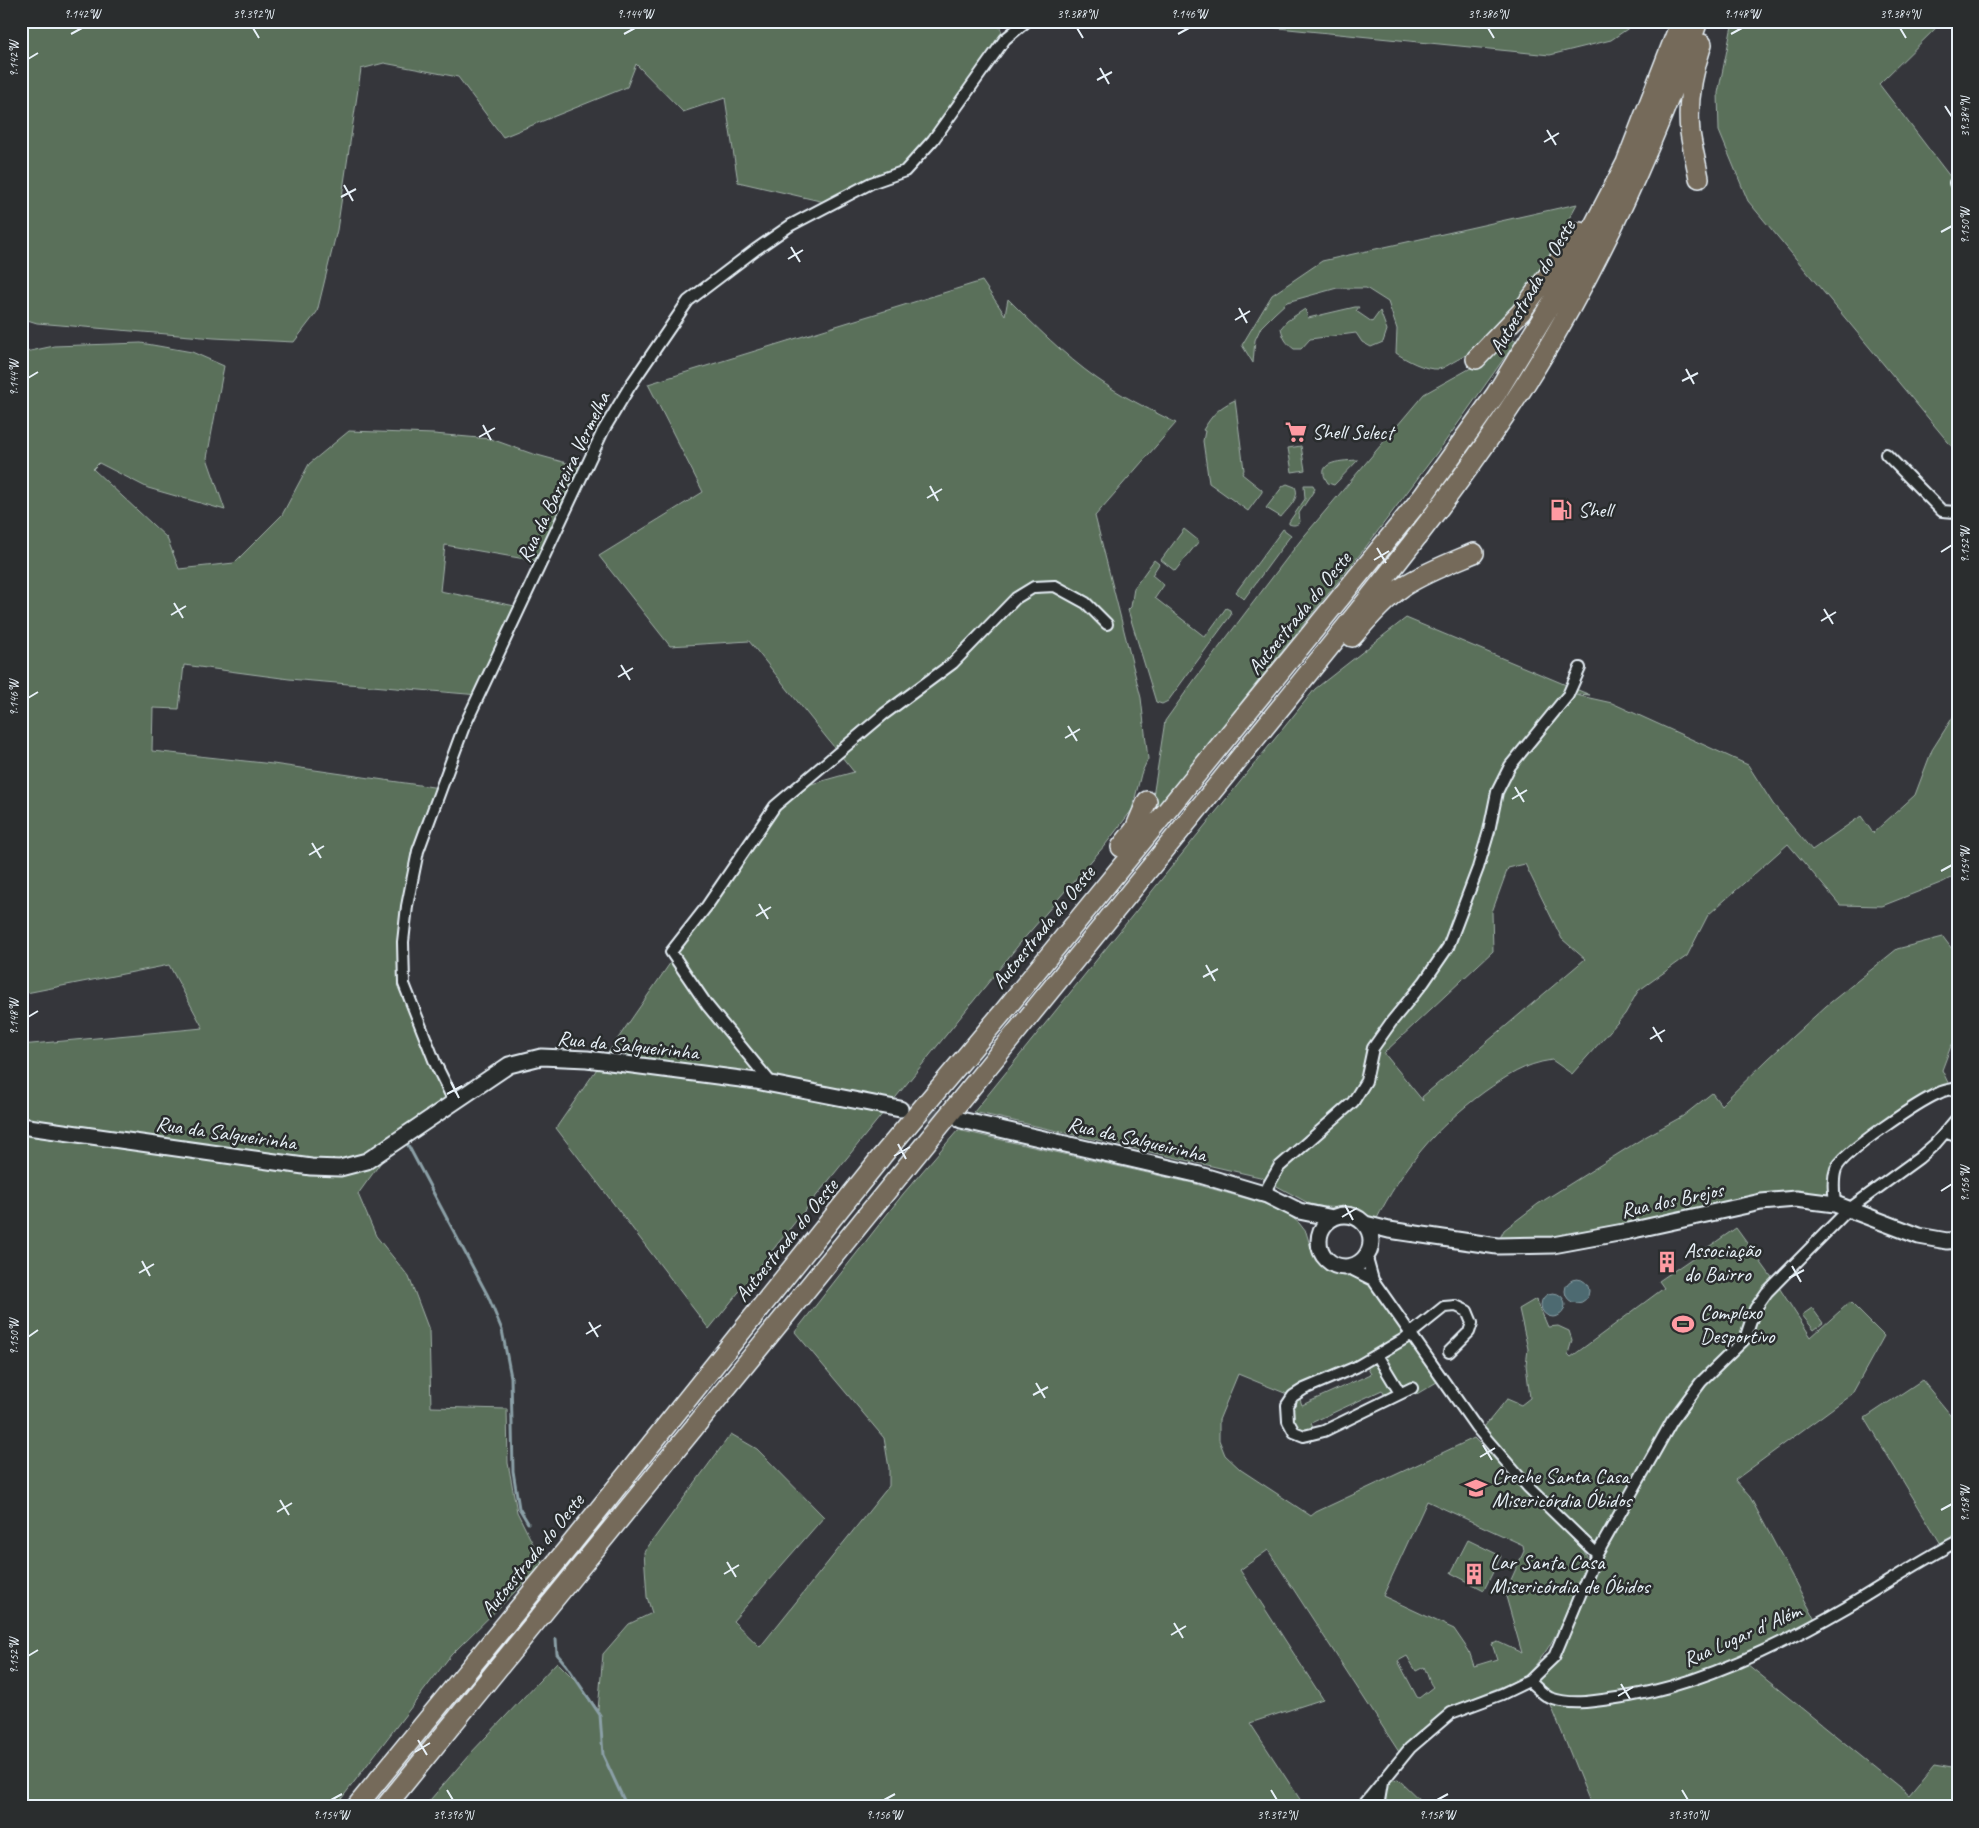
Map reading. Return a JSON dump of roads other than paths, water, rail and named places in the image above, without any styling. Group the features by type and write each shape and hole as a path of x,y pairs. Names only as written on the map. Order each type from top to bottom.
{"highway":[{"name":"Autoestrada do Oeste","path":"356,1807 574,1540 882,1156 1004,1011 1423,496 1496,394 1565,281 1626,163 1680,21"},
{"name":"Autoestrada do Oeste","path":"385,1807 1285,702 1432,516 1486,443 1535,368 1580,291 1625,202 1658,127 1698,21"},
{"path":"1699,178 1690,132 1690,110 1697,58 1710,21"},
{"path":"1476,359 1521,312 1613,187"},
{"path":"1285,702 1316,678 1372,614 1403,587 1425,573 1474,553"},
{"path":"1004,1011 1037,954 1135,829 1147,801"}],"street":[{"name":"Rua da Barreira Vermelha","path":"454,1101 436,1065 404,984 403,942 408,900 418,851 463,729 603,431 630,386 688,301 754,250 791,225 871,183 905,171 933,140 1005,39 1027,21"},
{"path":"1886,454 1942,511 1956,512 1958,510"},
{"path":"772,1084 707,1005 670,952 707,906 775,806 884,714 953,663 1016,598 1034,587 1055,586 1086,603 1107,624"},
{"path":"1267,1195 1268,1186 1279,1167 1353,1102 1366,1081 1373,1048 1424,982 1448,947 1478,868 1489,831 1497,792 1510,766 1568,695 1580,668"},
{"name":"Rua da Salgueirinha","path":"21,1126 311,1167 340,1168 367,1161 509,1065 541,1057 587,1059 772,1084 900,1109"},
{"path":"1842,1206 1834,1181 1837,1167 1861,1144 1897,1118 1939,1093 1958,1088"},
{"path":"1362,1807 1410,1748 1451,1713 1502,1694 1529,1681 1554,1657 1597,1554 1672,1421 1701,1382 1745,1338 1755,1309 1767,1292 1842,1206 1919,1158 1958,1117"},
{"name":"Rua da Salgueirinha","path":"961,1120 1200,1175 1267,1195 1299,1211 1333,1218"},
{"path":"1945,1132 1958,1137"},
{"name":"Rua dos Brejos","path":"1365,1224 1390,1230 1497,1246 1553,1245 1629,1231 1761,1202 1796,1198 1842,1206 1919,1236 1947,1241 1958,1240"},
{"name":"Rua da Salgueirinha","path":"1299,1211 1320,1235"},
{"path":"1390,1230 1368,1250 1353,1265 1338,1265 1325,1257 1321,1250 1320,1235 1327,1222 1333,1218 1341,1215 1350,1215 1358,1218 1365,1224 1370,1234 1368,1250 1373,1280 1476,1428 1528,1487 1597,1554"},
{"path":"1345,1266 1373,1280"},
{"path":"1412,1388 1324,1431 1304,1436 1294,1432 1288,1420 1288,1405 1293,1396 1304,1389 1356,1367 1412,1334 1444,1307 1456,1306 1466,1311 1472,1322 1469,1332 1450,1352"},
{"path":"1377,1355 1400,1393"},
{"name":"Rua Lugar d' Além","path":"1529,1681 1548,1698 1578,1703 1632,1697 1696,1678 1755,1655 1846,1608 1925,1558 1958,1541"},
{"path":"1378,1807 1382,1782"}],"water":[{"path":"1577,1279 1585,1283 1589,1291 1585,1299 1577,1303 1569,1299 1565,1291 1569,1283"},
{"path":"1553,1293 1561,1297 1565,1305 1561,1313 1553,1317 1545,1313 1541,1305 1545,1297"}],"waterway":[{"path":"408,1145 488,1296 502,1330 511,1377 513,1471 519,1508 528,1523"},
{"path":"556,1639 557,1654 600,1715 603,1755 627,1807"}],"tunnel":[{"path":"900,1109 955,1119"}],"place":[{"name":"Shell Select","path":"1296,432"},
{"name":"Shell","path":"1561,510"},
{"name":"Associação do Bairro","path":"1667,1262"},
{"name":"Complexo Desportivo","path":"1683,1324"},
{"name":"Creche Santa Casa Misericórdia Óbidos","path":"1476,1488"},
{"name":"Lar Santa Casa Misericórdia de Óbidos","path":"1474,1574"}]}
